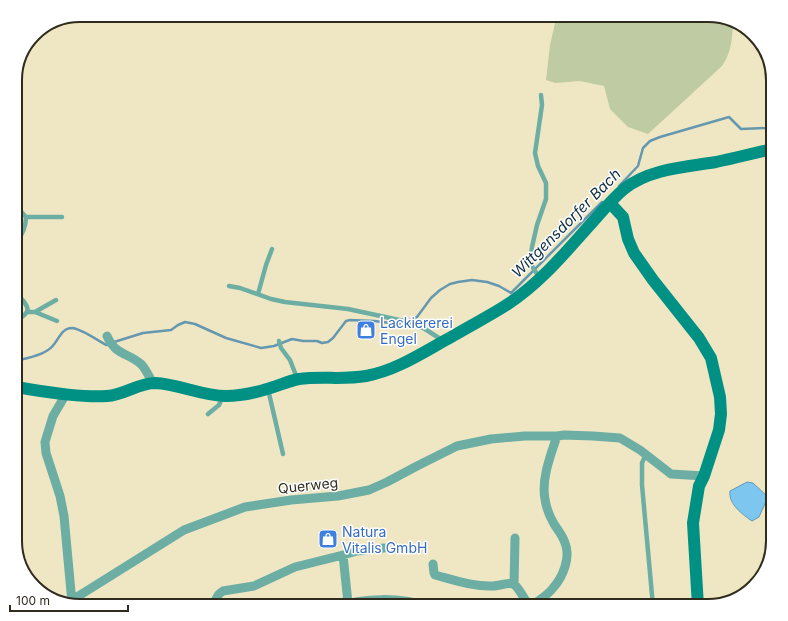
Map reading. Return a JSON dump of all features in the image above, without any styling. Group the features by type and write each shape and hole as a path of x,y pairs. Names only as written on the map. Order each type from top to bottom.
{"street":[{"path":"22,388 66,394 106,396 117,395 153,383 223,396 268,389 298,379 324,377 351,378 386,371 407,362 507,305 537,274 564,255 624,189 655,174 718,162 766,151"},
{"path":"610,203 623,217 628,239 634,253 653,280 699,338 711,358 720,397 721,414 719,430 704,476 699,486 693,523 698,599"},
{"path":"109,341 120,353 141,364 153,383"},
{"path":"66,394 53,416 45,442 46,453 60,496 64,516 70,598"},
{"path":"541,599 554,588 561,577 566,563 567,553 565,543 553,522 545,498 545,479 550,458 560,435"},
{"name":"Querweg","path":"75,599 184,530 245,507 290,500 338,496 369,490 457,446 491,439 560,435 620,438 646,454 671,474 704,476"},
{"path":"515,538 514,585 524,599"},
{"path":"216,599 223,591 254,586 295,567 357,551 384,548"},
{"path":"343,555 348,599"},
{"path":"434,564 435,575 464,583 481,586 495,586 510,583 514,585"}],"lane":[{"path":"537,274 530,263 537,225 546,199 546,183 538,166 535,152 542,105 541,95"},
{"path":"22,213 26,217 62,217"},
{"path":"22,232 26,217"},
{"path":"258,294 272,249"},
{"path":"229,286 285,302 348,309 404,321 434,334 444,341"},
{"path":"22,298 25,301 28,312"},
{"path":"35,312 56,300"},
{"path":"22,318 28,312 35,312 57,321"},
{"path":"278,341 281,348 290,360 298,379"},
{"path":"268,389 283,454"},
{"path":"208,414 219,405 223,396"},
{"path":"646,454 642,463 642,485 652,599"}],"green space":[{"path":"555,22 708,22 720,23 733,27 729,51 722,66 648,134 628,127 610,109 604,86 580,81 555,83 546,80 550,45"}],"water":[{"path":"747,482 753,483 766,495 766,501 759,517 752,521 744,516 731,500 730,491"}],"waterway":[{"name":"Wittgensdorfer Bach","path":"619,186 638,166 643,148 650,141 660,137 729,117 741,129 766,128"},
{"name":"Wittgensdorfer Bach","path":"114,342 143,333 171,330 185,322 195,324 226,338 261,348 274,346 292,339 317,341 322,343 328,342 333,338 346,321 374,321 399,324 417,317 431,298 450,284 472,280 487,282 499,286 511,293 602,202"},
{"name":"Wittgensdorfer Bach","path":"22,359 45,352 51,348 64,331 72,328 80,330 106,345 109,344"}],"place":[{"name":"Lackiererei Engel","path":"366,330"},
{"name":"Natura Vitalis GmbH","path":"328,539"}]}
